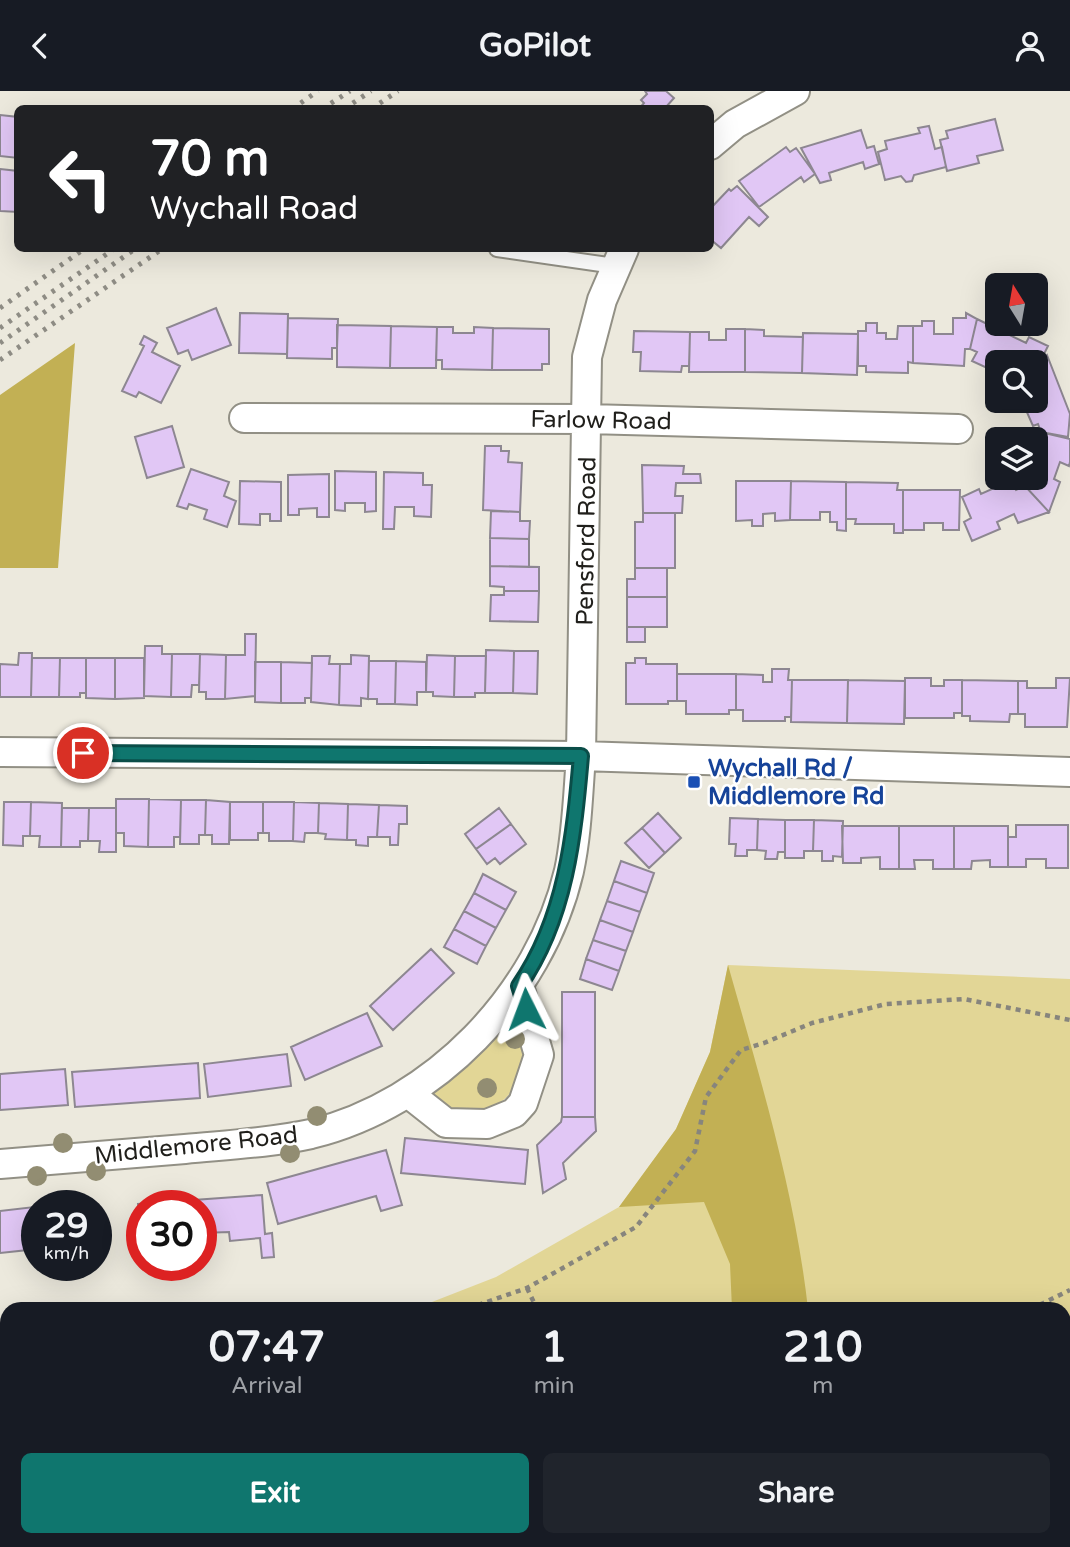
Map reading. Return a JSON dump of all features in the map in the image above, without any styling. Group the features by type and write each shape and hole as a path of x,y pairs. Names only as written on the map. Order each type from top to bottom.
{"street":[{"path":"714,142 735,124 795,91"},
{"name":"Pensford Road","path":"581,756 587,357 602,300 620,257"},
{"name":"Farlow Road","path":"244,418 588,419 958,429"},
{"path":"0,752 581,756 1070,772"},
{"name":"Middlemore Road","path":"0,1164 249,1143 309,1134 352,1122 408,1093 435,1074 469,1041 519,986 534,964 568,872 581,756"},
{"path":"408,1093 446,1123 487,1124 514,1114 523,1103 540,1055 519,986"}],"lane":[{"path":"543,252 620,257"}],"path":[{"path":"487,1302 527,1288 636,1227 695,1151 706,1097 741,1050 764,1044 812,1023 886,1004 964,999 1070,1020"},
{"path":"527,1288 534,1302"},
{"path":"1045,1302 1070,1290"}],"shaded area":[{"path":"75,343 58,568 0,568 0,395"},
{"path":"728,965 1070,979 1070,1302 432,1302 496,1277 619,1207 676,1129 710,1052"},
{"path":"728,965 785,1179 795,1222 807,1302 732,1302 730,1264 704,1202 619,1207 676,1129 710,1052"},
{"path":"515,1009 532,1055 515,1086 499,1103 489,1108 476,1110 440,1107 431,1096 432,1086"}],"building":[{"path":"645,91 666,91 674,98 668,105 642,105 644,103 641,100 647,94"},
{"path":"0,115 14,117 14,158 0,156"},
{"path":"995,119 1003,150 977,156 979,163 947,171 940,140 948,138 946,131"},
{"path":"929,126 935,149 942,147 946,167 914,175 912,181 906,182 901,176 885,180 878,152 887,149 885,141 920,133 918,128"},
{"path":"861,130 867,148 874,146 879,164 865,169 863,162 829,173 831,180 820,183 801,148"},
{"path":"786,147 790,152 796,148 815,174 804,182 801,177 759,207 739,181"},
{"path":"0,169 14,171 14,212 0,211"},
{"path":"737,186 768,217 759,226 749,217 721,248 714,242 714,205 729,189 731,191"},
{"path":"216,308 231,345 192,360 188,350 178,354 167,328"},
{"path":"240,313 288,314 287,354 239,353"},
{"path":"966,313 977,319 970,349 965,349 964,366 913,363 913,326 922,326 922,321 934,321 934,334 953,334 953,318 966,318"},
{"path":"288,318 338,319 337,348 332,348 332,359 287,358"},
{"path":"977,319 985,323 985,336 1012,336 1026,343 1029,337 1048,346 1046,350 985,350 985,367 972,361 977,352 970,349"},
{"path":"866,323 877,323 877,333 886,333 886,339 897,339 898,326 913,326 913,363 908,362 908,373 866,372 866,366 858,366 858,331 866,331"},
{"path":"337,325 391,326 390,368 337,367"},
{"path":"391,326 437,327 436,368 390,368"},
{"path":"437,327 453,327 453,333 474,333 474,327 493,328 492,370 442,369 442,360 436,360"},
{"path":"493,328 549,329 549,364 542,364 542,370 492,370"},
{"path":"726,329 745,329 745,372 689,372 690,332 709,332 709,340 726,340"},
{"path":"745,329 764,330 764,336 803,337 802,373 745,372"},
{"path":"634,331 690,332 689,366 682,366 681,372 640,371 641,352 633,352"},
{"path":"803,333 858,334 857,375 802,373"},
{"path":"144,336 157,343 152,352 180,366 161,403 139,392 136,397 122,391 144,346 140,344"},
{"path":"1048,358 1070,414 1068,437 1048,433 1048,427 1039,427 1038,424 1033,426 1027,413 1048,413"},
{"path":"172,426 184,467 147,478 135,437"},
{"path":"1048,434 1070,439 1069,466 1060,462 1054,479 1060,482 1049,512 1029,490 1048,490"},
{"path":"485,446 501,446 501,451 509,451 508,462 522,463 520,512 483,510"},
{"path":"642,465 684,466 683,474 700,474 701,483 676,483 675,496 683,496 682,513 643,513"},
{"path":"191,469 229,482 224,496 236,501 227,527 204,519 207,510 189,504 187,509 177,506"},
{"path":"335,471 376,472 376,511 365,512 365,503 345,503 345,511 335,510"},
{"path":"384,472 423,473 423,485 432,485 431,517 414,516 414,507 395,507 394,529 383,529"},
{"path":"329,474 329,517 317,517 317,508 299,509 299,515 288,515 288,475"},
{"path":"240,481 281,482 281,521 270,521 270,514 260,514 260,525 239,524"},
{"path":"736,481 791,481 790,520 775,521 775,513 763,514 763,526 752,526 752,520 736,521"},
{"path":"791,481 846,482 846,531 837,530 837,522 830,522 830,512 820,512 820,520 790,520"},
{"path":"846,482 898,483 897,490 903,490 903,533 894,533 894,524 855,524 856,519 846,519"},
{"path":"979,489 981,494 990,490 1029,490 1049,512 1018,523 1014,514 997,522 1000,529 972,541 964,522 971,518 962,497"},
{"path":"903,490 960,490 959,530 943,530 943,523 924,523 924,530 903,530"},
{"path":"491,511 520,512 520,521 530,521 529,539 490,538"},
{"path":"643,513 675,513 675,568 635,568 635,522 643,522"},
{"path":"490,538 529,539 529,567 490,566"},
{"path":"490,566 539,567 539,591 504,591 504,587 490,586"},
{"path":"635,568 667,568 667,597 627,597 627,579 635,579"},
{"path":"504,591 539,591 538,622 490,621 491,595 504,595"},
{"path":"627,597 667,597 667,627 627,627"},
{"path":"627,627 645,627 645,642 627,642"},
{"path":"245,634 256,634 255,696 225,699 226,655 245,655"},
{"path":"145,646 162,646 162,654 172,654 171,697 144,696"},
{"path":"486,650 514,651 513,693 485,693"},
{"path":"514,651 538,651 537,694 513,693"},
{"path":"19,653 32,653 31,697 0,697 0,664 18,665"},
{"path":"172,654 200,654 199,685 192,685 191,697 171,697"},
{"path":"200,654 226,655 225,699 206,699 206,692 199,692"},
{"path":"351,655 369,656 368,699 361,698 361,706 339,705 340,664 351,664"},
{"path":"427,655 455,656 454,697 433,696 433,692 426,692"},
{"path":"312,656 330,656 329,664 340,664 339,705 311,702"},
{"path":"455,656 486,656 485,693 475,693 475,697 454,697"},
{"path":"32,658 60,658 59,697 31,697"},
{"path":"60,658 86,658 86,693 80,693 80,697 59,697"},
{"path":"86,658 115,658 115,699 86,698"},
{"path":"115,658 144,658 144,698 115,699"},
{"path":"635,658 646,658 646,664 677,664 677,701 668,701 668,704 626,704 626,663 635,663"},
{"path":"369,661 396,661 395,704 377,704 377,699 368,699"},
{"path":"396,661 426,662 426,692 417,692 417,705 395,704"},
{"path":"255,662 281,662 281,703 255,702"},
{"path":"281,662 312,663 311,698 305,698 305,703 281,703"},
{"path":"772,669 789,669 788,680 792,680 791,717 785,717 785,721 743,721 743,710 736,710 736,674 763,675 763,682 772,682"},
{"path":"677,674 736,674 736,710 729,710 729,714 686,714 686,701 677,701"},
{"path":"905,678 931,678 931,686 944,686 944,680 962,680 962,713 954,713 954,718 905,718"},
{"path":"1056,678 1070,678 1067,727 1025,727 1025,714 1018,714 1018,681 1027,681 1027,688 1056,688"},
{"path":"792,680 848,680 847,723 791,722"},
{"path":"848,680 905,681 904,724 847,723"},
{"path":"962,680 1018,681 1018,714 1010,714 1009,722 970,721 970,716 962,716"},
{"path":"116,799 149,799 148,847 124,846 124,833 116,833"},
{"path":"149,799 181,800 180,837 174,837 174,847 148,847"},
{"path":"181,800 206,800 205,835 199,835 199,844 180,844"},
{"path":"206,800 230,802 229,844 212,844 212,835 205,835"},
{"path":"4,802 31,802 30,836 23,836 23,846 3,845"},
{"path":"31,802 62,803 61,847 39,847 40,836 30,836"},
{"path":"230,802 263,802 263,833 258,833 258,840 230,840"},
{"path":"263,802 294,802 293,841 269,841 269,833 263,833"},
{"path":"294,802 319,803 318,833 305,833 304,842 293,841"},
{"path":"319,803 348,804 347,840 325,839 326,834 318,833"},
{"path":"348,804 379,805 377,837 368,837 368,846 356,845 356,840 347,840"},
{"path":"379,805 407,806 407,824 399,824 398,845 390,845 390,837 377,837"},
{"path":"62,808 89,808 88,841 80,841 80,847 61,847"},
{"path":"89,808 116,808 116,852 99,852 100,841 88,841"},
{"path":"499,808 511,824 476,849 465,834"},
{"path":"658,813 681,838 665,853 642,828"},
{"path":"730,818 758,819 757,850 747,850 747,856 735,856 736,844 729,844"},
{"path":"758,819 785,820 785,852 778,852 777,859 765,859 766,851 757,850"},
{"path":"785,820 814,820 813,851 804,851 804,858 785,858"},
{"path":"814,820 843,821 842,857 833,856 833,861 822,861 822,851 813,851"},
{"path":"511,824 526,844 500,864 495,858 487,864 476,849"},
{"path":"1016,825 1068,825 1068,868 1046,868 1046,859 1026,859 1026,867 1008,867 1008,837 1016,837"},
{"path":"842,826 899,826 899,869 880,869 880,857 861,858 861,863 843,863"},
{"path":"899,826 954,826 954,869 933,869 933,860 914,860 915,869 899,869"},
{"path":"954,826 1008,826 1008,867 990,867 990,860 972,861 971,869 954,869"},
{"path":"642,828 665,853 649,868 625,843"},
{"path":"621,861 654,873 647,893 614,881"},
{"path":"483,874 516,892 506,910 474,893"},
{"path":"614,881 647,893 640,912 607,901"},
{"path":"474,893 506,910 496,928 464,911"},
{"path":"607,901 640,912 633,932 600,920"},
{"path":"464,911 496,928 486,946 454,929"},
{"path":"600,920 633,932 626,951 593,940"},
{"path":"454,929 486,946 477,964 444,947"},
{"path":"593,940 626,951 619,971 586,959"},
{"path":"431,949 454,973 393,1030 370,1006"},
{"path":"586,959 619,971 612,990 580,979"},
{"path":"562,992 595,992 595,1117 562,1117"},
{"path":"367,1013 382,1046 305,1080 291,1047"},
{"path":"287,1054 291,1086 208,1097 204,1064"},
{"path":"198,1063 200,1098 75,1107 72,1072"},
{"path":"65,1069 68,1105 0,1110 0,1074"},
{"path":"562,1117 595,1117 596,1131 563,1163 566,1179 543,1193 537,1145 561,1122"},
{"path":"405,1138 528,1150 525,1184 401,1173"},
{"path":"386,1150 402,1205 381,1211 376,1196 278,1224 267,1183"},
{"path":"262,1195 265,1234 272,1233 274,1257 262,1258 260,1238 230,1241 229,1232 217,1232 217,1198"},
{"path":"21,1209 21,1251 0,1253 0,1211"}],"railway":[{"path":"298,105 318,91"},
{"path":"328,105 350,91"},
{"path":"350,105 371,91"},
{"path":"377,105 398,91"},
{"path":"0,308 80,252"},
{"path":"0,328 110,252"},
{"path":"0,343 131,252"},
{"path":"0,360 158,252"}],"place":[{"name":"Wychall Rd / Middlemore Rd","path":"694,782"}],"route":[{"path":"83,753 581,756 568,872 534,964 519,986 526,1009"}]}
